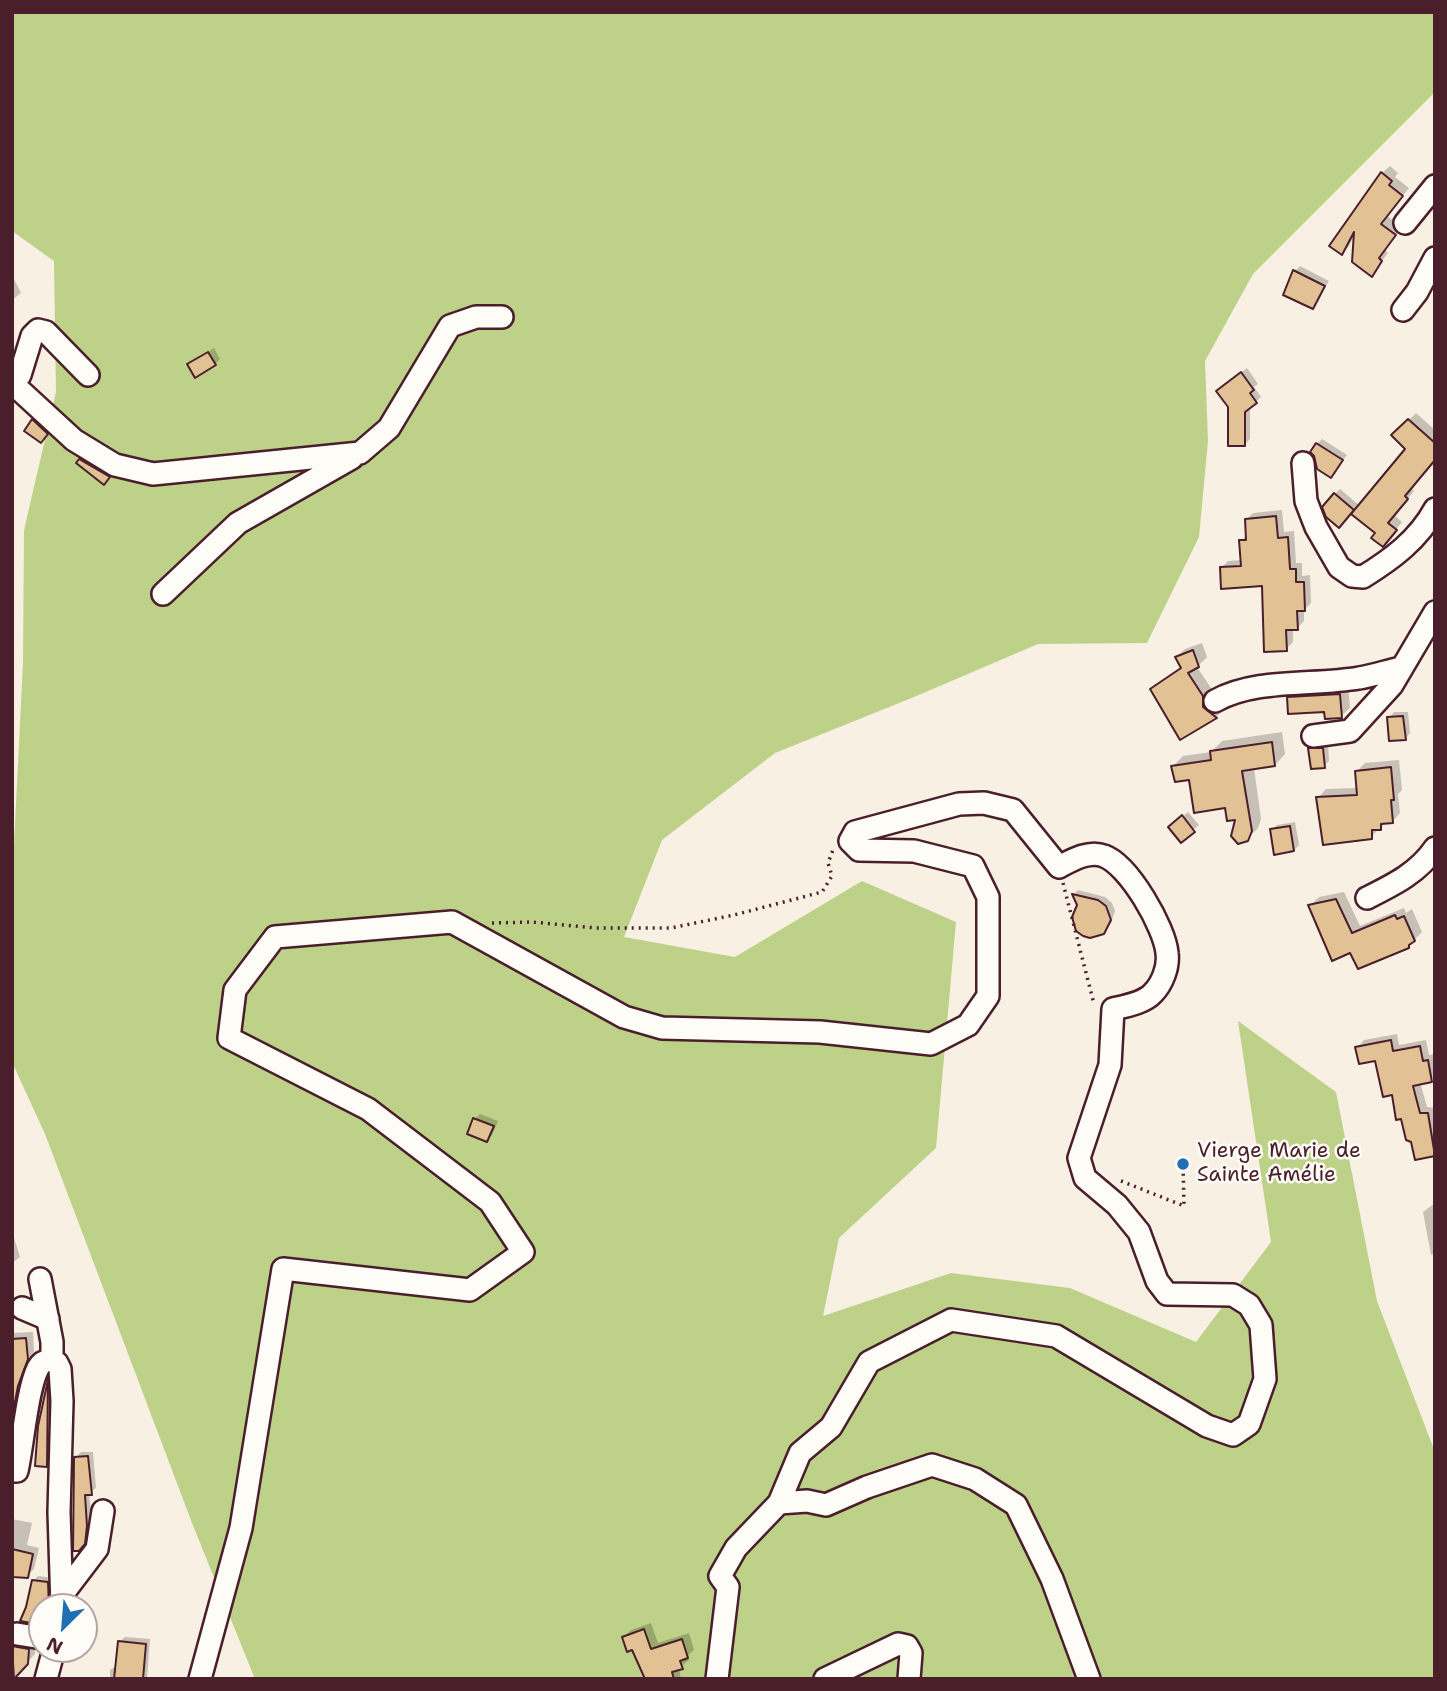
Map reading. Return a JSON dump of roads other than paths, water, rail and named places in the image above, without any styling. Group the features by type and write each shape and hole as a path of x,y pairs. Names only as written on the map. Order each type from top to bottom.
{"street":[{"path":"1405,223 1435,186"},
{"path":"1403,310 1417,292 1435,258"},
{"path":"163,594 238,523 360,453 389,428 450,326 476,317 502,317"},
{"path":"12,374 20,375 32,336 38,330 46,332 88,375"},
{"path":"12,383 74,440 115,465 153,474 360,453"},
{"path":"1303,463 1306,501 1316,527 1339,567 1352,576 1363,577 1399,554 1429,520 1435,509"},
{"path":"1313,736 1350,731 1392,685 1435,612"},
{"path":"1214,701 1228,693 1317,680 1358,679 1401,668"},
{"path":"200,1679 241,1528 283,1269 470,1290 523,1252 490,1202 368,1110 229,1038 235,990 275,937 452,922 624,1017 662,1028 820,1032 931,1044 968,1026 988,996 988,897 973,866 914,852 859,850 850,841 855,832 959,804 984,803 1013,810 1059,867 1083,855 1103,855 1120,867 1141,892 1155,920 1167,954 1164,977 1152,995 1133,1004 1105,1011 1110,1065 1079,1158 1085,1178 1117,1205 1139,1232 1157,1281 1167,1294 1233,1295 1249,1305 1261,1325 1265,1379 1249,1424 1233,1435 1207,1426 1056,1336 951,1320 869,1362 831,1427 800,1453 779,1503 736,1548 720,1576 728,1587 716,1679"},
{"path":"1367,898 1407,877 1435,848"},
{"path":"40,1279 52,1342 52,1359"},
{"path":"22,1308 48,1319"},
{"path":"12,1471 17,1471 33,1384 39,1366 52,1359 60,1369 62,1401 59,1512 62,1593"},
{"path":"779,1503 807,1501 827,1505 867,1486 932,1465 975,1479 1016,1505 1052,1579 1089,1679"},
{"path":"67,1593 97,1549 103,1511"},
{"path":"17,1634 28,1636"},
{"path":"825,1679 898,1644 908,1646 911,1653 909,1679"}],"place":[{"name":"Vierge Marie de Sainte Amélie","path":"1183,1164"}]}
